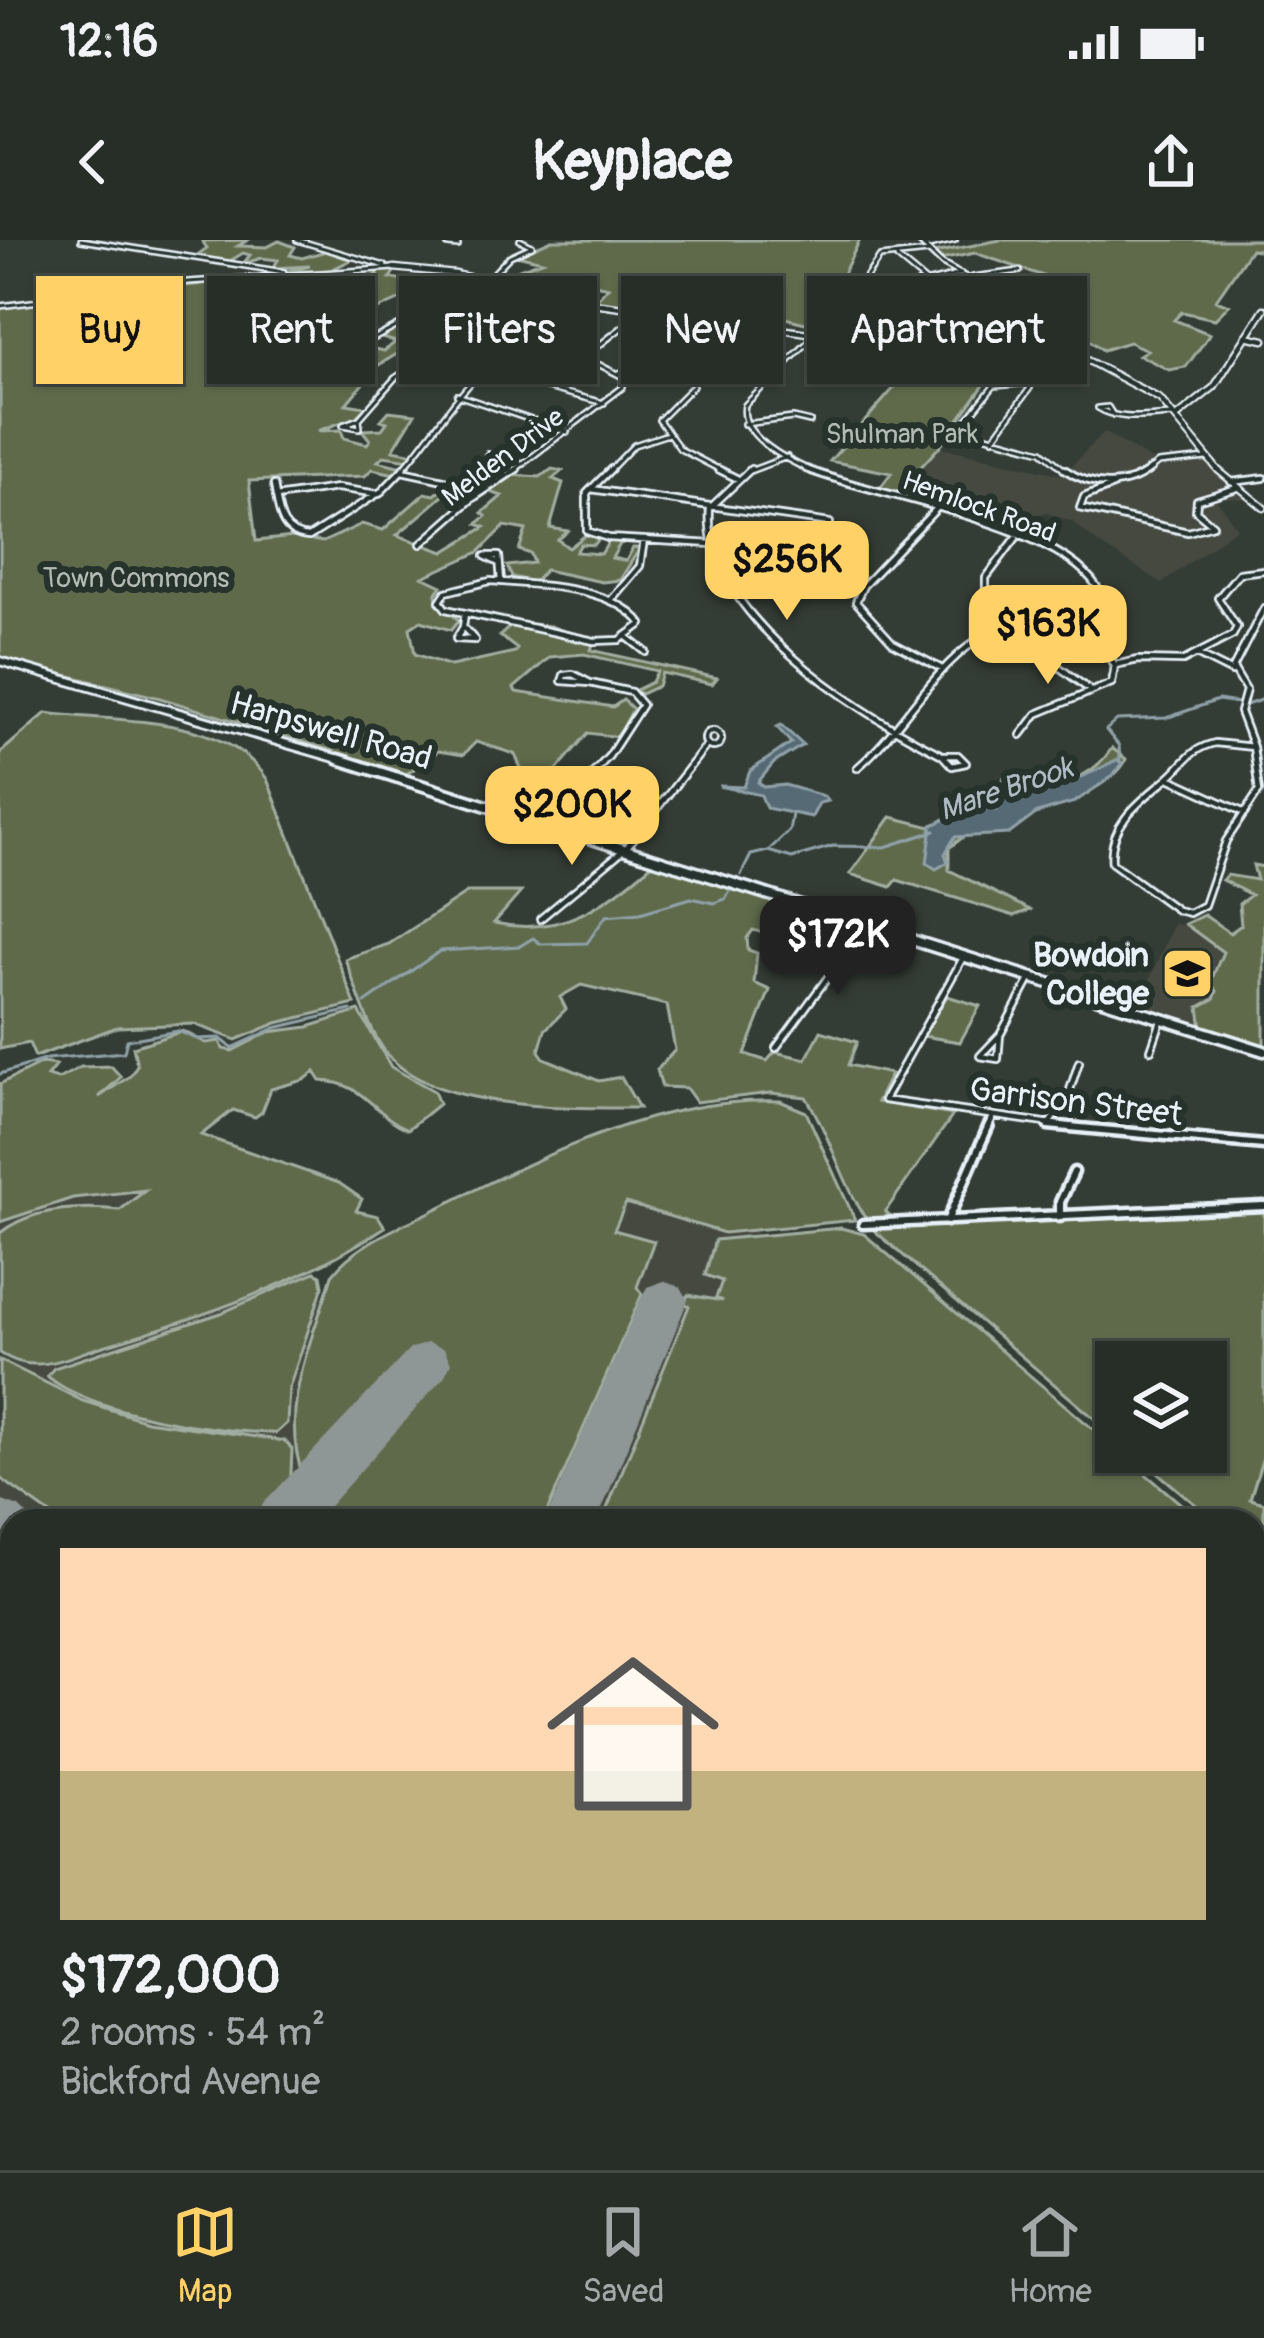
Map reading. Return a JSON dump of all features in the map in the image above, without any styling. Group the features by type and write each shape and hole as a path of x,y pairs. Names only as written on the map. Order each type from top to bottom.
{"main road":[{"name":"Harpswell Road","path":"0,661 548,822 1264,1051"}],"street":[{"path":"80,240 293,275"},
{"path":"297,240 394,268 454,276"},
{"path":"491,276 510,256 532,246 520,240"},
{"path":"917,240 965,276"},
{"path":"867,276 879,258 955,240"},
{"path":"895,256 921,276"},
{"path":"0,307 93,293 394,268"},
{"path":"984,276 1020,271"},
{"path":"952,276 961,274"},
{"path":"1113,415 1177,416 1194,410 1264,309"},
{"path":"597,347 621,328"},
{"path":"1246,336 1264,340"},
{"path":"807,343 745,405 745,424 789,418 810,422"},
{"path":"1087,358 1150,392 1177,416 1207,458 1264,508"},
{"path":"597,363 619,373"},
{"name":"Melden Drive","path":"421,544 484,489 623,387 619,373"},
{"path":"359,419 399,375"},
{"path":"274,485 283,526 304,538 379,494 431,436 468,384"},
{"path":"538,384 604,403"},
{"path":"1014,384 996,385 963,425 967,432 1042,451 1070,474 1113,486"},
{"path":"993,439 1031,384"},
{"path":"693,386 658,417 685,453 738,479"},
{"path":"457,395 568,431"},
{"name":"Hemlock Road","path":"745,424 788,458 823,475 938,507 1068,559 1091,577 1100,600 1095,640 1115,665"},
{"path":"668,434 634,445 591,489 584,501 587,531 603,538 793,550 809,557 811,563"},
{"path":"488,454 524,464"},
{"path":"788,458 754,467 710,508 710,544 722,571 780,646 815,680 943,755"},
{"path":"1207,458 1158,464 1132,482 1084,497 1080,508 1193,532 1213,525 1196,511 1197,500 1238,488"},
{"path":"402,471 484,489"},
{"path":"1231,482 1264,478"},
{"path":"276,497 337,488 379,494"},
{"path":"591,489 830,523"},
{"path":"938,507 863,586 856,602 910,656 942,669"},
{"path":"1016,538 985,583 986,610 997,629 1035,649 1091,691"},
{"path":"610,601 640,566 644,540"},
{"path":"499,563 502,582"},
{"path":"1021,735 1037,713 1115,681 1115,665 1138,660 1179,662 1236,631 1217,602 1241,572 1264,570"},
{"path":"502,582 610,601 629,608 642,620 640,627 627,637 588,641 538,625 446,609 440,601 446,592 468,583 502,582"},
{"path":"1234,673 1233,664 1264,608"},
{"path":"463,627 465,613"},
{"path":"856,768 898,732 964,646 997,629"},
{"path":"627,637 646,652"},
{"path":"1198,655 1234,673 1246,690 1240,712 1254,747 1259,791 1222,847 1206,901 1194,912 1171,907 1149,886 1114,867 1110,848 1137,800 1168,778 1200,745 1254,747"},
{"path":"548,822 609,756 641,708 641,700 632,692 590,683"},
{"path":"539,919 627,847 706,746"},
{"path":"1168,778 1245,813"},
{"path":"776,1048 867,924"},
{"name":"Garrison Street","path":"965,955 884,1100 1048,1125 1264,1145"},
{"path":"1000,1035 1032,976"},
{"path":"1151,1050 1162,1018"},
{"path":"1048,1125 1067,1099 1079,1062"},
{"path":"947,1221 993,1117"},
{"path":"1060,1217 1060,1202 1074,1172"},
{"path":"863,1224 1264,1206"}],"shaded area":[{"path":"1104,432 1153,461 1199,455 1244,499 1215,497 1237,528 1162,583 1073,522 1046,513 1024,517 999,511 917,475 939,447 1063,475"},
{"name":"Bowdoin College","path":"1174,923 1238,940 1202,1028 1138,1007"},
{"path":"0,1103 525,1418 627,1193 758,1227 657,1509 0,1509"}],"green space":[{"path":"248,240 238,246 267,247 279,241 295,247 290,255 302,258 326,251 351,260 335,268 342,271 288,271 310,266 273,268 278,260 261,258 243,264 250,255 243,253 230,261 196,256 207,248 202,241"},
{"path":"552,240 860,240 842,276 807,276 807,324 783,318 783,276 621,276 621,304 597,301 608,287 597,285 597,276 558,276 522,268 542,261 517,255"},
{"path":"1000,240 1264,240 1264,251 1251,249 1216,300 1229,305 1215,319 1182,312 1174,320 1210,334 1186,367 1169,370 1139,355 1147,350 1129,342 1103,350 1087,339 1087,276 1043,276 975,253 940,260 934,253"},
{"path":"395,270 390,278 399,279 399,300 375,310 374,276 378,275 376,271"},
{"name":"Town Commons","path":"207,283 207,384 363,384 346,404 366,407 356,417 318,431 341,430 344,438 367,444 370,440 362,430 382,429 387,422 381,420 389,411 415,414 393,450 414,454 409,460 384,456 378,461 402,467 395,474 372,469 365,476 249,481 256,541 293,537 323,542 362,524 383,530 425,493 435,495 450,482 457,484 397,535 444,552 485,527 477,524 486,516 482,513 502,496 487,491 511,475 540,477 552,469 562,471 553,479 563,483 550,528 568,531 558,540 569,548 587,534 599,539 594,545 581,544 576,552 601,554 610,540 629,541 620,544 612,558 626,561 633,548 640,548 620,580 602,582 545,570 534,582 512,577 507,566 534,563 531,554 519,550 526,530 505,526 479,552 423,577 442,586 437,603 459,620 451,630 421,621 410,628 415,654 451,666 515,652 500,636 514,622 550,626 594,642 591,650 717,678 712,684 662,673 658,686 641,694 634,691 652,682 657,671 584,654 550,657 514,688 516,692 613,707 623,700 633,709 618,737 588,733 550,778 521,769 515,754 476,742 463,755 438,751 407,774 160,698 0,659 0,307 36,303 36,384 183,384 183,286"},
{"path":"399,325 399,353 375,367 375,349 384,351 396,342 378,337"},
{"name":"Shulman Park","path":"897,384 985,384 939,447 898,492 880,488 891,473 830,461"},
{"path":"46,713 196,731 248,757 267,779 355,1004 277,1023 236,1040 194,1024 117,1027 35,1057 29,1043 0,1049 0,753"},
{"path":"1112,748 1126,759 1104,783 1039,813 980,834 967,834 949,848 949,870 1030,910 1014,916 897,880 891,887 850,874 891,817 931,827 963,808 994,807 1001,794 999,783 1010,777 1040,783 1067,781 1091,770"},
{"path":"657,860 784,900 780,915 798,920 791,941 753,930 747,938 748,950 757,953 754,983 770,990 745,1054 767,1061 775,1052 806,1059 821,1031 857,1042 848,1065 891,1074 877,1102 953,1115 885,1212 904,1224 1264,1208 1264,1454 1250,1499 1264,1503 1264,1509 1201,1509 1158,1473 1227,1473 1227,1341 1095,1341 1095,1419 877,1233 856,1202 806,1097 771,1093 696,1102 686,1088 662,1087 657,1070 675,1050 667,1005 581,985 560,997 566,1009 545,1030 539,1051 544,1058 599,1081 621,1077 639,1108 505,1102 437,1086 409,1073 387,1054 368,1021 345,959 389,944 468,892 521,892 494,923 519,926 563,921 602,903"},
{"path":"1253,865 1264,867 1264,1047 1202,1028 1199,1007 1214,999 1217,991 1210,983 1223,952 1185,924 1204,915 1230,933 1241,925 1239,904 1251,895 1222,880 1227,875 1257,880"},
{"path":"947,996 980,1006 960,1042 923,1036"},
{"path":"359,1011 391,1067 434,1091 439,1104 408,1129 359,1093 321,1081 315,1072 271,1089 255,1117 233,1110 201,1135 339,1183 362,1199 356,1211 378,1216 385,1227 282,1283 171,1325 50,1363 25,1363 0,1353 0,1233 27,1218 57,1210 120,1210 146,1190 73,1198 0,1222 0,1084 42,1063 56,1065 47,1076 58,1079 81,1067 111,1066 121,1077 99,1097 130,1076 137,1065 133,1047 183,1031 206,1043 220,1041 223,1049 232,1051 269,1032 308,1027"},
{"path":"780,1101 806,1112 855,1220 724,1233 626,1203 614,1230 654,1241 637,1287 642,1294 548,1509 309,1509 436,1368 418,1357 303,1476 296,1450 296,1399 332,1275 342,1264 391,1231 600,1134 689,1109"},
{"path":"841,1228 864,1234 1095,1431 1095,1473 1145,1473 1187,1509 607,1509 689,1306 684,1303 688,1295 723,1301 716,1298 722,1281 705,1275 715,1240"},
{"path":"315,1272 321,1275 323,1286 289,1388 287,1423 276,1433 190,1425 123,1410 92,1401 47,1376 54,1368 221,1313"},
{"path":"0,1360 83,1401 147,1421 285,1441 292,1449 290,1496 278,1509 43,1509 0,1478"}],"water":[{"path":"781,725 803,745 774,763 758,782 764,787 785,785 824,796 828,801 819,803 812,817 766,808 761,795 719,786 744,787 750,771 791,743 777,727"},
{"path":"1117,760 1122,763 1113,776 1075,802 1037,813 1009,834 955,837 945,854 948,862 936,869 927,863 932,825 972,808 997,810 1007,788 1004,778 1063,782"}],"waterway":[{"name":"Mare Brook","path":"1246,705 1264,699"},
{"name":"Mare Brook","path":"1120,760 1119,746 1106,730 1117,720 1166,718 1218,700 1238,703"},
{"path":"769,850 789,831 792,814"},
{"name":"Mare Brook","path":"741,875 751,855 768,851 792,858 833,846 885,847 935,831"},
{"name":"Mare Brook","path":"365,1003 440,951 520,946 533,938 541,944 587,943 606,916 640,913 691,898 714,903 725,899 731,889"},
{"name":"Mare Brook","path":"0,1074 47,1059 124,1052 127,1040 178,1031 197,1039 220,1038 232,1048 275,1028 351,1010"}],"runway":[{"path":"576,1509 664,1300"},
{"path":"293,1509 427,1363"}],"place":[{"name":"Bowdoin College","path":"1188,974"}]}
